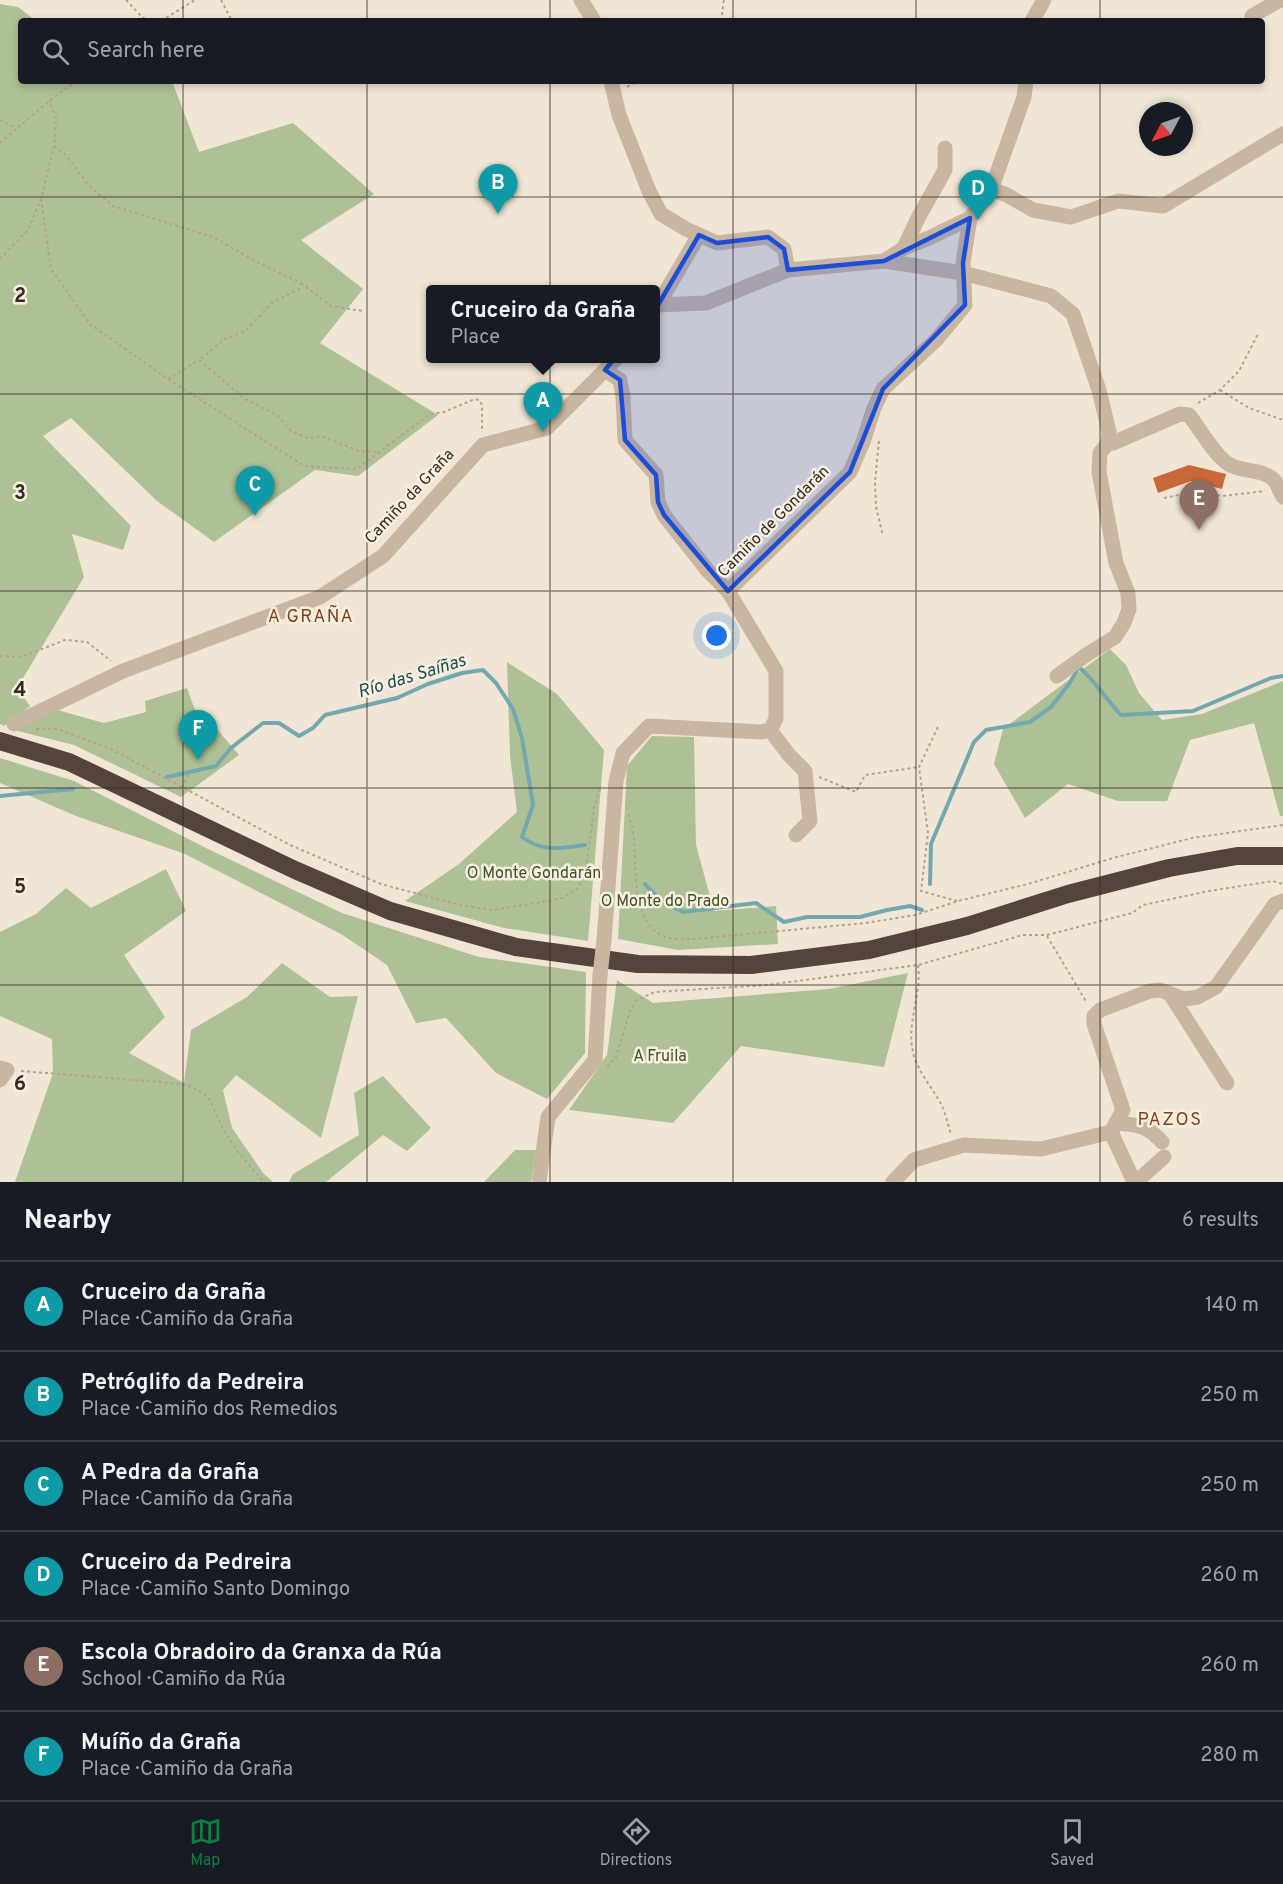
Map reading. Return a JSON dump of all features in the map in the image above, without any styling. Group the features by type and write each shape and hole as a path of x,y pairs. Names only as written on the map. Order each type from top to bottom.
{"highway":[{"path":"0,741 69,762 295,870 390,911 516,947 638,963 751,965 869,950 967,926 1068,894 1169,868 1237,856 1283,856"}],"street":[{"path":"581,0 592,18"},
{"path":"1034,18 1044,0"},
{"path":"1252,16 1280,0"},
{"path":"612,84 619,115 649,191 661,214 686,229 717,243 768,237 784,249 788,270"},
{"path":"884,261 904,248 970,218 991,190 1024,97 1026,84"},
{"path":"991,190 1005,194 1033,210 1071,217 1118,201 1163,206 1283,134"},
{"path":"904,248 945,170 945,148"},
{"name":"Camiño de Gondarán","path":"770,730 776,719 776,671 728,591 850,472 883,389 936,339 964,305 963,256 970,218"},
{"path":"660,299 699,235"},
{"path":"660,306 706,303 788,270 884,261 963,273 1050,296 1073,314 1099,390 1109,432 1108,443 1100,453 1099,472 1116,563 1128,593 1129,609 1115,637 1057,676"},
{"path":"483,446 547,428 612,363"},
{"path":"606,370 620,380 625,440 656,475 658,502 664,515 708,571 728,591"},
{"path":"1108,443 1113,443 1180,414 1189,415 1224,460 1234,468 1272,478 1281,493"},
{"name":"Camiño da Graña","path":"17,723 123,671 320,597 383,556 483,446"},
{"path":"539,1182 548,1117 595,1060 616,781 622,753 649,726 761,732 770,730 805,771 810,821 796,835"},
{"path":"1113,1127 1123,1110 1094,1024 1094,1016 1100,1010 1150,991 1160,990 1184,999 1198,997 1216,987 1275,904 1283,901"},
{"path":"1170,994 1227,1083"},
{"path":"893,1182 914,1161 964,1145 1041,1149 1113,1127 1137,1125 1152,1131 1163,1150 1135,1182 1113,1127"}],"path":[{"path":"126,0 144,18"},
{"path":"166,18 195,0"},
{"path":"221,0 230,18"},
{"path":"721,18 724,0"},
{"path":"0,143 72,84"},
{"path":"0,260 28,230 41,199 54,146 56,117 49,101"},
{"path":"0,120 17,128"},
{"path":"54,146 66,155 89,186 113,206 213,237 255,261 301,283 331,306 363,311"},
{"path":"41,199 51,269 90,324 168,379 304,466 357,469 430,414 444,412 475,399 479,400 482,405 483,446"},
{"path":"168,379 199,360 225,339 245,331 273,302 299,289 301,283"},
{"path":"1180,414 1220,390 1239,371 1258,334"},
{"path":"199,360 245,399 277,415 291,431 307,438 321,436 359,451 379,452"},
{"path":"1220,390 1249,408 1283,420"},
{"path":"879,435 875,482 876,507 883,536"},
{"path":"1164,498 1193,492 1223,496 1281,493"},
{"path":"0,656 21,657 66,640 87,642 123,671"},
{"path":"17,723 31,729 58,729 111,749 290,845 381,884 460,905 492,910 562,898 578,888 586,870 594,807 603,778"},
{"path":"938,727 920,767 928,833 921,891 958,901"},
{"path":"805,771 856,792 865,775 920,767"},
{"path":"182,788 188,775"},
{"path":"628,813 634,838 636,874 643,916 654,930 665,937 693,939 866,923 915,915 958,901 1192,838 1283,825"},
{"path":"581,1077 590,1079 600,1075 616,1057 637,1000 655,992 767,985 918,965 1023,934 1047,935 1132,913 1143,905 1209,891 1274,881 1283,884"},
{"path":"1047,935 1094,1016"},
{"path":"918,965 920,981 910,1035 913,1054 942,1106 956,1148"},
{"path":"2,1073 188,1085 203,1093 210,1100 224,1131 238,1152 264,1182"}],"highlighted area":[{"path":"970,218 963,263 965,305 883,389 850,472 728,591 664,515 658,502 656,475 625,440 620,380 605,370 658,305 699,235 717,243 768,237 784,249 788,270 884,261"}],"green space":[{"path":"0,4 18,7 32,18 18,18 18,84 173,84 199,152 293,123 374,194 301,240 363,289 320,343 438,415 358,476 315,470 214,542 157,501 71,418 43,436 131,526 123,550 72,534 84,577 17,688 30,706 4,726 0,724"},
{"path":"1110,649 1126,665 1139,693 1162,720 1202,714 1283,681 1283,816 1280,816 1254,723 1190,740 1167,801 1118,801 1068,784 1025,818 994,764 1003,729"},
{"name":"O Monte Gondarán","path":"507,662 557,694 604,750 588,941 504,928 405,901 459,864 517,812 510,756"},
{"path":"187,688 204,735 216,728 239,755 181,797 74,745 14,730 57,710 104,723 146,712 145,701"},
{"name":"O Monte do Prado","path":"652,736 694,737 696,845 714,911 776,906 778,944 678,950 618,939 627,766"},
{"path":"0,758 74,781 342,913 479,957 586,972 585,1053 547,1099 496,1073 446,1018 416,1023 387,965 341,934 185,854 76,816 0,783"},
{"path":"166,869 186,911 124,955 165,1017 129,1053 184,1083 191,1030 247,997 282,963 330,997 358,996 321,1138 236,1075 223,1090 232,1128 264,1174 273,1182 15,1182 53,1073 52,1039 0,1016 0,932 36,914 66,888 91,908"},
{"name":"A Fruila","path":"908,973 884,1067 741,1046 673,1123 569,1110 607,1055 617,980 653,1003 829,989"},
{"path":"383,1076 431,1128 407,1151 383,1135 326,1182 289,1182 293,1174 359,1135 354,1093"},
{"path":"515,1150 536,1150 531,1182 484,1182"}],"building":[{"path":"1189,465 1226,474 1222,489 1191,481 1158,493 1153,478"}],"waterway":[{"name":"Río das Saíñas","path":"930,884 931,844 974,742 986,730 1030,722 1051,707 1079,667 1121,715 1193,711 1271,678 1283,676"},
{"name":"Río das Saíñas","path":"167,777 216,766 231,748 263,723 279,723 299,736 313,728 325,715 397,698 428,684 462,673 483,670 496,683 513,709 522,738 533,805 522,837 545,847 585,845"},
{"name":"Río das Saíñas","path":"0,796 73,789"},
{"name":"Río das Saíñas","path":"645,884 660,900 683,912 756,903 784,922 807,917 860,917 910,906 922,910"}],"place":[{"name":"Petróglifo da Pedreira","path":"498,214"},
{"name":"Cruceiro da Pedreira","path":"978,220"},
{"name":"Cruceiro da Graña","path":"543,432"},
{"name":"A Pedra da Graña","path":"255,516"},
{"name":"Escola Obradoiro da Granxa da Rúa","path":"1199,530"},
{"name":"Muíño da Graña","path":"198,760"}],"district":[{"name":"A GRAÑA","path":"311,617"},
{"name":"PAZOS","path":"1170,1120"}]}
